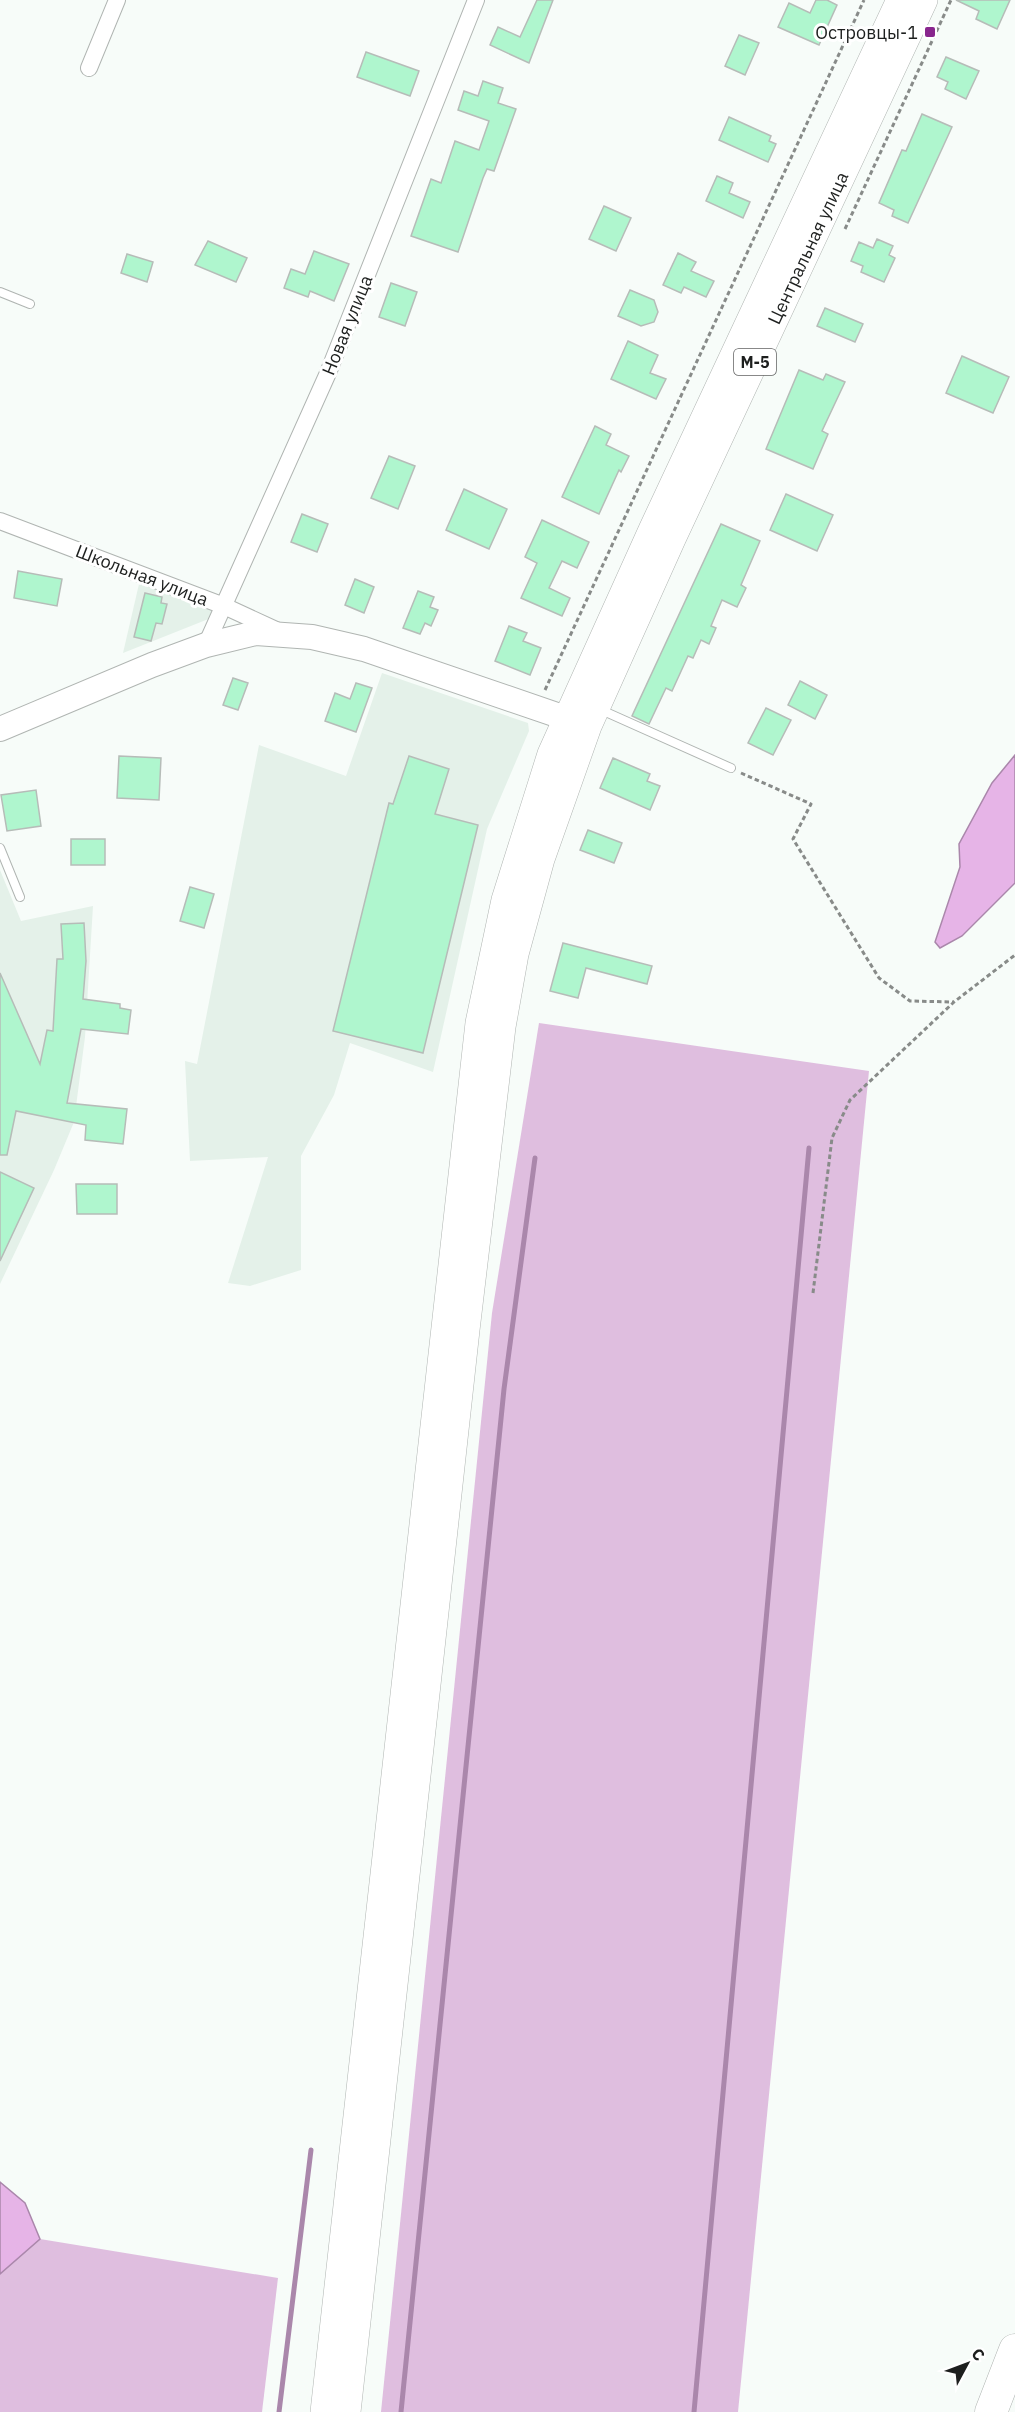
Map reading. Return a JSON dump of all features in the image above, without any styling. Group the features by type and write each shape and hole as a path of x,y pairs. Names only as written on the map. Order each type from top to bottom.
{"highway":[{"path":"991,2412 1015,2350"}],"main road":[{"name":"Центральная улица","path":"584,717 654,525 900,0"},
{"name":"Центральная улица","path":"584,717 672,539 924,0"},
{"path":"324,2412 479,1023 505,900 551,754 584,717"},
{"path":"347,2412 502,1027 515,954 584,717"}],"street":[{"path":"89,68 117,0"},
{"name":"Новая улица","path":"206,645 328,373 476,0"},
{"name":"Школьная улица","path":"0,521 224,606 282,633"},
{"path":"0,729 206,645 256,633 282,633 312,637 364,649 418,672 537,707 584,717"}],"lane":[{"path":"0,292 30,304"},
{"path":"584,717 731,768"},
{"path":"0,848 20,897"}],"path":[{"path":"537,707 864,0"},
{"path":"844,229 951,0"},
{"path":"731,768 811,804 793,839 879,978 910,1001 954,1002"},
{"path":"813,1293 832,1138 850,1100 954,1002 1015,955"}],"shaded area":[{"path":"139,584 214,610 211,618 123,653"},
{"path":"382,673 528,723 529,731 487,829 433,1072 350,1043 334,1095 301,1156 301,1270 250,1286 228,1283 268,1157 190,1161 185,1061 197,1064 259,745 346,776"},
{"path":"1015,755 1015,883 962,936 940,948 935,942 960,867 959,844 992,783"},
{"path":"0,870 21,921 93,906 85,1037 74,1122 0,1284"},
{"path":"539,1023 869,1071 738,2412 381,2412 492,1313"},
{"path":"0,2182 25,2203 40,2239 0,2274"},
{"path":"40,2239 278,2278 262,2412 0,2412 0,2274"}],"building":[{"path":"537,0 553,0 529,63 490,45 498,27 520,37"},
{"path":"816,0 827,0 837,5 819,45 778,27 789,3 810,13"},
{"path":"956,0 1010,0 997,29 976,19 979,11"},
{"path":"739,35 759,43 745,75 725,66"},
{"path":"366,52 419,71 410,96 357,77"},
{"path":"946,57 979,71 966,99 945,89 948,82 937,77"},
{"path":"483,81 503,88 498,103 516,109 494,171 487,169 483,178 458,252 411,236 431,179 441,183 455,141 479,150 489,121 458,110 464,91 478,96"},
{"path":"922,114 952,127 908,223 892,216 894,210 879,203 902,150 906,151"},
{"path":"729,117 771,136 769,141 776,144 768,162 719,140"},
{"path":"717,176 733,183 729,193 750,202 743,218 706,201"},
{"path":"604,206 631,218 616,251 589,239"},
{"path":"877,239 893,246 889,255 895,258 884,282 861,272 863,266 851,261 859,242 873,248"},
{"path":"208,241 247,258 236,282 195,265"},
{"path":"314,251 349,264 334,301 310,291 308,297 284,288 291,269 305,274"},
{"path":"678,253 696,262 691,271 714,281 706,297 684,287 681,293 663,285"},
{"path":"127,254 153,262 147,282 121,273"},
{"path":"391,283 417,292 405,326 379,317"},
{"path":"630,290 654,300 658,312 654,322 641,326 618,316"},
{"path":"825,308 863,324 855,342 817,326"},
{"path":"628,341 658,355 650,373 666,379 656,399 611,379"},
{"path":"962,356 1009,377 993,413 946,393"},
{"path":"799,370 823,380 826,374 845,382 822,431 828,434 813,469 766,449"},
{"path":"595,426 611,434 606,445 629,456 621,472 619,470 599,514 562,497"},
{"path":"389,456 415,466 398,509 371,498"},
{"path":"464,489 507,509 489,549 446,530"},
{"path":"786,494 833,515 817,551 770,530"},
{"path":"302,514 328,524 317,552 291,542"},
{"path":"542,520 589,542 577,568 562,561 549,588 570,598 562,616 521,598 537,563 525,557"},
{"path":"721,524 760,541 741,585 746,588 737,607 722,600 711,626 716,628 709,644 701,640 693,658 688,656 672,691 666,688 649,724 632,716"},
{"path":"18,571 62,579 57,606 14,598"},
{"path":"355,579 374,587 364,613 345,605"},
{"path":"418,591 434,597 430,607 438,610 431,626 425,623 420,634 403,628"},
{"path":"145,593 162,597 161,603 167,604 162,624 156,623 151,641 134,637"},
{"path":"509,626 527,633 523,641 541,648 530,675 495,661"},
{"path":"233,678 248,683 238,710 223,705"},
{"path":"800,681 827,695 815,719 788,705"},
{"path":"356,683 372,688 356,732 325,721 335,693 350,699"},
{"path":"766,708 791,720 773,755 748,743"},
{"path":"119,756 161,758 159,800 117,798"},
{"path":"409,756 449,769 435,814 478,825 423,1053 333,1031 389,803 393,804"},
{"path":"613,758 650,774 647,781 660,786 650,810 600,788"},
{"path":"36,790 41,826 7,831 1,795"},
{"path":"588,830 622,843 614,863 580,850"},
{"path":"71,839 105,839 105,865 71,865"},
{"path":"190,887 214,894 204,928 180,921"},
{"path":"84,923 86,961 83,999 120,1004 120,1008 131,1010 128,1034 81,1029 67,1103 127,1109 123,1144 85,1140 86,1125 16,1111 7,1155 0,1155 0,973 40,1064 47,1030 53,1031 57,959 63,959 61,924"},
{"path":"563,943 652,966 647,984 586,968 578,998 550,991"},
{"path":"0,1172 34,1188 0,1261"},
{"path":"76,1184 117,1184 117,1214 77,1214"}],"waterway":[{"path":"694,2412 809,1148"},
{"path":"401,2412 504,1389 535,1158"},
{"path":"279,2412 311,2150"}],"place":[{"name":"Островцы-1","path":"930,32"}]}
